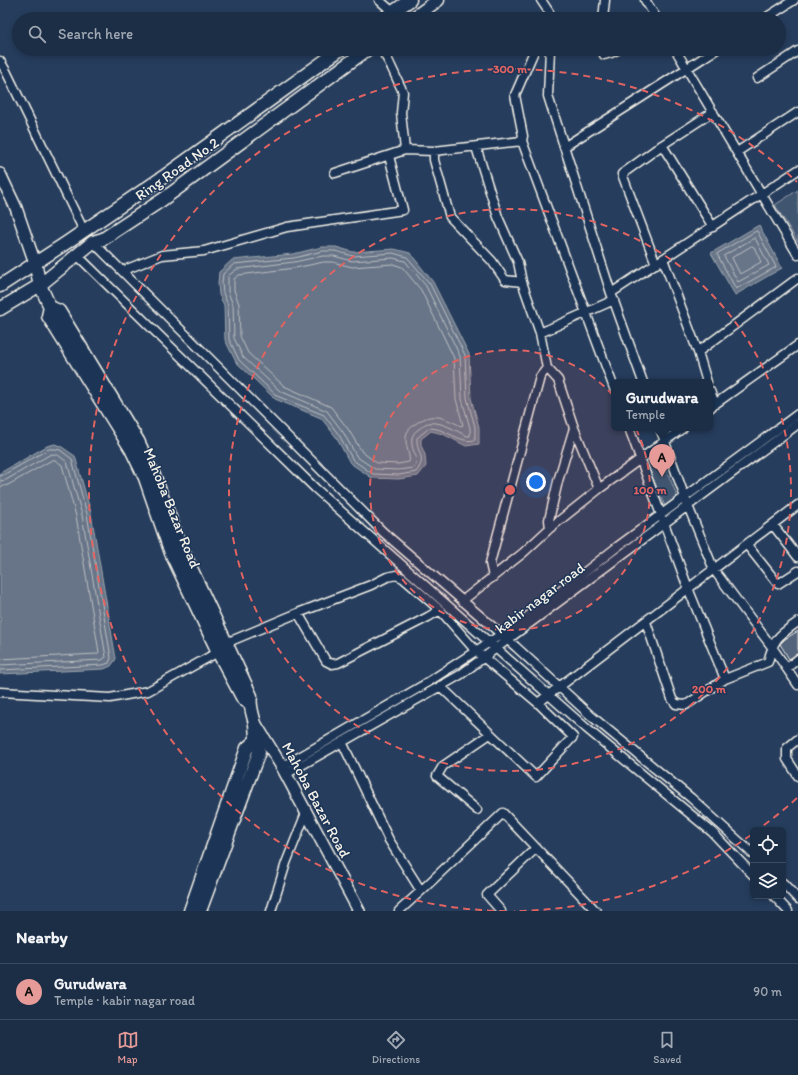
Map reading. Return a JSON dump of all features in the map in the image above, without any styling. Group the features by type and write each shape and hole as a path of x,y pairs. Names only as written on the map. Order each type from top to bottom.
{"main road":[{"path":"394,12 410,0"},
{"path":"422,12 438,0"},
{"name":"Ring Road No.2","path":"0,286 163,177 331,56"},
{"name":"Ring Road No.2","path":"0,309 40,285 93,242 103,239 162,200 358,56"},
{"name":"Mahoba Bazar Road","path":"35,263 40,285 50,307 48,316 131,449 156,493 171,553 222,648 243,699 249,702 255,723"},
{"path":"200,911 259,752 255,741 255,723"},
{"path":"190,911 248,748 255,741"}],"street":[{"path":"379,0 386,12"},
{"path":"541,0 549,12"},
{"path":"604,12 605,0"},
{"path":"645,0 653,12"},
{"path":"775,12 794,0"},
{"path":"757,78 798,51"},
{"path":"385,56 403,92 402,113 404,150"},
{"path":"531,56 516,94 523,136 522,141 611,380"},
{"path":"550,56 548,96 612,296 642,379"},
{"path":"679,56 798,255"},
{"path":"564,147 706,56"},
{"path":"0,61 84,231"},
{"path":"706,379 698,352 622,174 662,145 713,112"},
{"path":"737,152 798,112"},
{"path":"335,173 404,150 434,151 522,141"},
{"path":"662,145 713,227"},
{"path":"476,147 498,217 518,262 522,282 540,333 548,368 558,380 574,428 599,490"},
{"path":"434,151 434,160 450,217 492,262 505,280 522,282"},
{"path":"122,271 162,254 204,251 287,226 403,210 389,156"},
{"path":"540,333 586,313 660,261 763,195 798,170"},
{"path":"0,174 16,208 35,263"},
{"path":"93,242 383,532 504,637 590,715 691,798 750,851"},
{"path":"77,255 316,489 548,695 712,832 750,872"},
{"path":"698,352 798,278"},
{"path":"713,406 798,345"},
{"path":"493,577 490,563 540,377 548,368"},
{"path":"686,502 798,414"},
{"name":"kabir nagar road","path":"284,771 342,742 460,675 495,648 504,637 686,502 798,424"},
{"path":"550,528 549,520 558,481 574,428"},
{"path":"630,431 688,588 725,679"},
{"path":"661,431 686,502 714,570 772,647 798,685"},
{"path":"462,601 523,553 550,528 679,431"},
{"path":"538,703 798,505"},
{"path":"773,525 798,557"},
{"path":"747,545 778,584 798,571"},
{"path":"0,692 110,698 148,691 222,648 298,613 372,585 387,577 396,575 403,578 440,610 476,651 538,703 573,737 536,777 440,686"},
{"path":"298,613 326,661 332,664 338,663 440,610"},
{"path":"646,622 672,698 676,704 686,705 725,679 768,662 772,647 779,636 798,622"},
{"path":"284,771 422,686 489,642 504,637"},
{"path":"787,668 798,659"},
{"name":"Mahoba Bazar Road","path":"255,723 284,771 359,911"},
{"path":"477,810 437,776 442,766 490,734"},
{"path":"798,739 787,748 787,759 798,776"},
{"path":"342,742 389,840 421,891"},
{"path":"399,911 503,812 596,911"},
{"path":"271,911 286,863 306,813"},
{"path":"501,911 487,895 533,852"},
{"path":"786,886 798,899"},
{"path":"777,899 788,911"}],"shaded area":[{"path":"798,190 798,242 775,205"},
{"path":"659,451 677,496 665,506 645,460"}],"water":[{"path":"759,225 782,268 735,295 711,253"},
{"path":"322,247 336,247 353,252 394,249 410,253 433,282 469,354 471,398 479,427 479,444 466,446 443,434 431,431 421,439 426,466 418,476 399,479 372,478 350,463 336,437 321,418 275,399 236,362 225,340 224,305 219,295 219,272 232,260 293,254"},
{"path":"55,444 75,456 91,513 116,659 111,666 104,669 0,674 0,473 47,446"}],"building":[{"path":"798,631 798,654 789,659 780,644"}],"place":[{"name":"Gurudwara","path":"662,477"}]}
